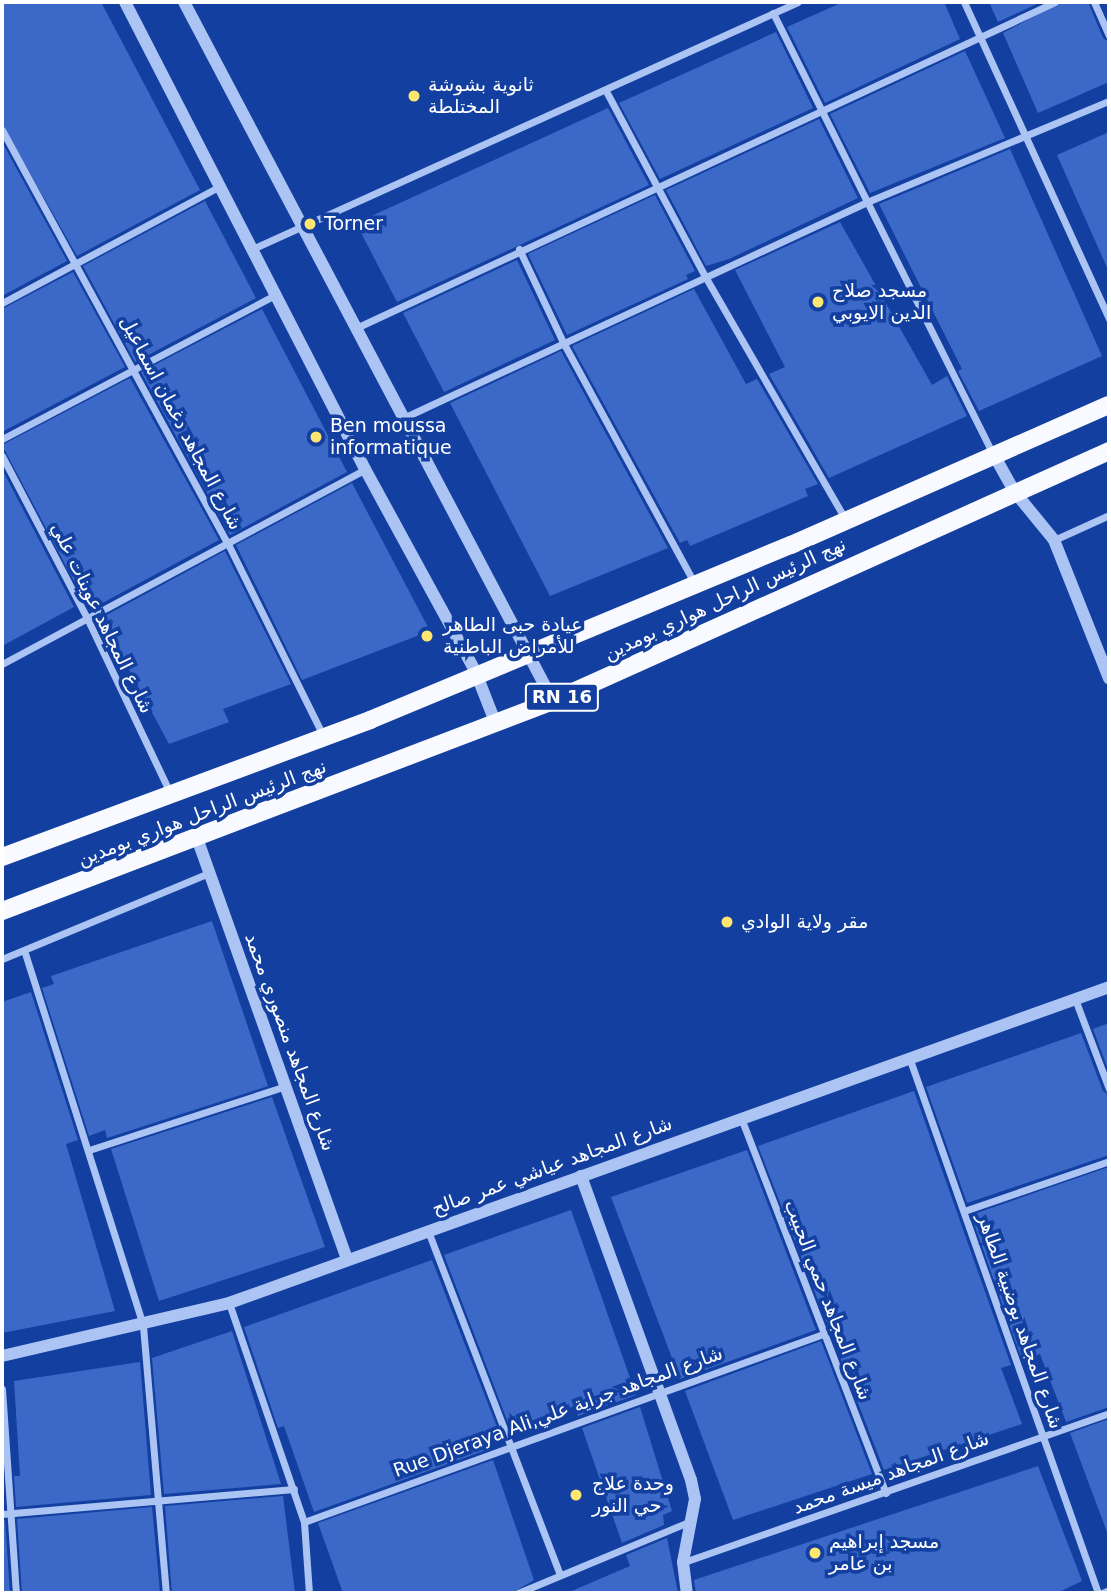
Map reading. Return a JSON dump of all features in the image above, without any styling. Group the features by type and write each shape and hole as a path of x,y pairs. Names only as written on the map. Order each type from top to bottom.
{"main road":[{"name":"نهج الرئيس الراحل هواري بومدين","path":"2,857 323,735 370,720 529,651 696,586 1109,405"},
{"name":"نهج الرئيس الراحل هواري بومدين","path":"2,911 553,701 1014,491 1109,451"}],"street":[{"path":"125,2 218,187 277,293 365,470 476,673 496,724"},
{"path":"184,2 305,228 401,419 529,651 553,701"},
{"path":"252,249 305,228 798,2"},
{"path":"964,2 1109,319"},
{"path":"356,328 519,249 1055,2"},
{"path":"1094,2 1109,36"},
{"path":"773,13 994,455 1014,491 1054,540 1109,678"},
{"path":"606,91 706,278 847,520"},
{"path":"401,419 867,202 1109,100"},
{"name":"شارع المجاهد دغمان اسماعيل","path":"2,130 228,544 323,735"},
{"path":"2,303 218,187"},
{"path":"519,249 564,344 696,586"},
{"path":"2,439 277,293"},
{"name":"شارع المجاهد عوينات علي","path":"2,456 87,618 171,795"},
{"path":"2,664 365,470"},
{"path":"1054,540 1109,515"},
{"name":"شارع المجاهد منصوري محمد","path":"197,838 346,1259"},
{"path":"2,959 209,873"},
{"path":"24,950 143,1326 166,1593"},
{"name":"شارع المجاهد عياشي عمر صالح","path":"2,1356 143,1326 229,1303 1109,987"},
{"path":"1075,999 1109,1089"},
{"name":"شارع المجاهد بوضبية الطاهر","path":"910,1059 1100,1593"},
{"path":"89,1150 286,1086"},
{"name":"شارع المجاهد حمي الحبيب","path":"741,1117 886,1493"},
{"path":"964,1211 1109,1161"},
{"path":"581,1176 662,1389 691,1480 692,1521 683,1562 687,1593"},
{"path":"428,1231 509,1448 560,1575"},
{"path":"229,1303 304,1522 309,1593"},
{"name":"Rue Djeraya Ali,شارع المجاهد جراية علي","path":"304,1522 662,1389 824,1334"},
{"path":"2,1389 5,1513 16,1593"},
{"name":"شارع المجاهد ميسة محمد","path":"683,1562 1109,1413"},
{"path":"5,1513 294,1489"},
{"path":"517,1593 692,1521"},
{"path":"1100,1593 1109,1590"}],"building":[{"path":"2,2 101,2 200,190 77,256 2,124"},
{"path":"843,2 944,2 960,39 825,103 787,27"},
{"path":"989,2 1041,2 998,22"},
{"path":"1061,2 1088,2 1103,38 1109,42 1109,82 1038,113 1003,33"},
{"path":"776,32 813,108 660,179 619,103"},
{"path":"965,51 1005,138 870,193 830,114"},
{"path":"608,108 649,185 397,302 356,223"},
{"path":"819,119 858,198 729,259 706,266 666,190"},
{"path":"1109,132 1109,272 1057,155"},
{"path":"2,142 67,261 2,296"},
{"path":"1010,149 1102,356 979,411 958,371 962,369 879,204"},
{"path":"655,195 695,271 686,275 688,279 567,335 528,254"},
{"path":"205,201 256,298 135,362 83,266"},
{"path":"840,222 932,385 947,376 967,416 829,478 769,374 785,367 735,270"},
{"path":"517,260 555,340 444,392 403,313"},
{"path":"73,272 125,367 2,432 2,309"},
{"path":"694,289 746,384 757,379 818,484 805,489 808,496 690,546 687,540 680,543 572,346"},
{"path":"262,309 347,472 230,535 141,372"},
{"path":"561,351 668,548 550,596 450,403"},
{"path":"130,378 219,540 95,607 91,599 85,602 2,445"},
{"path":"2,469 74,607 2,646"},
{"path":"352,483 430,631 302,680 236,545"},
{"path":"225,551 291,684 223,709 229,722 169,744 101,618"},
{"path":"212,921 268,1086 107,1138 105,1130 89,1136 42,988 54,984 51,976"},
{"path":"31,992 78,1140 66,1144 115,1311 2,1333 2,1002"},
{"path":"1109,1023 1109,1072 1093,1029"},
{"path":"1081,1033 1103,1091 1109,1095 1109,1155 967,1203 926,1087"},
{"path":"914,1091 1011,1365 1001,1368 1022,1424 884,1470 758,1146"},
{"path":"272,1097 325,1247 159,1301 111,1149"},
{"path":"747,1150 816,1330 680,1379 611,1197"},
{"path":"1109,1167 1109,1407 1066,1422 1040,1354 1022,1360 971,1215"},
{"path":"571,1210 636,1395 578,1416 574,1406 510,1428 444,1255"},
{"path":"432,1260 499,1432 484,1437 489,1449 314,1512 284,1426 278,1428 244,1327"},
{"path":"232,1331 281,1484 164,1494 152,1358"},
{"path":"821,1341 872,1474 733,1520 685,1391"},
{"path":"140,1362 151,1495 16,1507 14,1476 20,1476 14,1381"},
{"path":"640,1407 672,1511 663,1515 664,1525 622,1543 582,1428"},
{"path":"1109,1419 1109,1532 1107,1532 1070,1433"},
{"path":"493,1460 534,1580 512,1593 343,1593 318,1523"},
{"path":"1038,1466 1082,1581 1057,1593 696,1593 694,1580"},
{"path":"283,1496 295,1593 172,1593 165,1506"},
{"path":"152,1507 160,1593 22,1593 17,1519"},
{"path":"2,1520 5,1520 10,1593 2,1593"},
{"path":"667,1538 678,1593 567,1593 630,1566 626,1555"}],"place":[{"name":"ثانوية بشوشة المختلطة","path":"414,96"},
{"name":"Torner","path":"310,224"},
{"name":"مسجد صلاح الدين الايوبي","path":"818,302"},
{"name":"Ben moussa informatique","path":"316,437"},
{"name":"عيادة حبى الطاهر للأمراض الباطنية","path":"427,636"},
{"name":"مقر ولاية الوادي","path":"727,922"},
{"name":"وحدة علاج حي النور","path":"576,1495"},
{"name":"مسجد إبراهيم بن عامر","path":"815,1553"}]}
